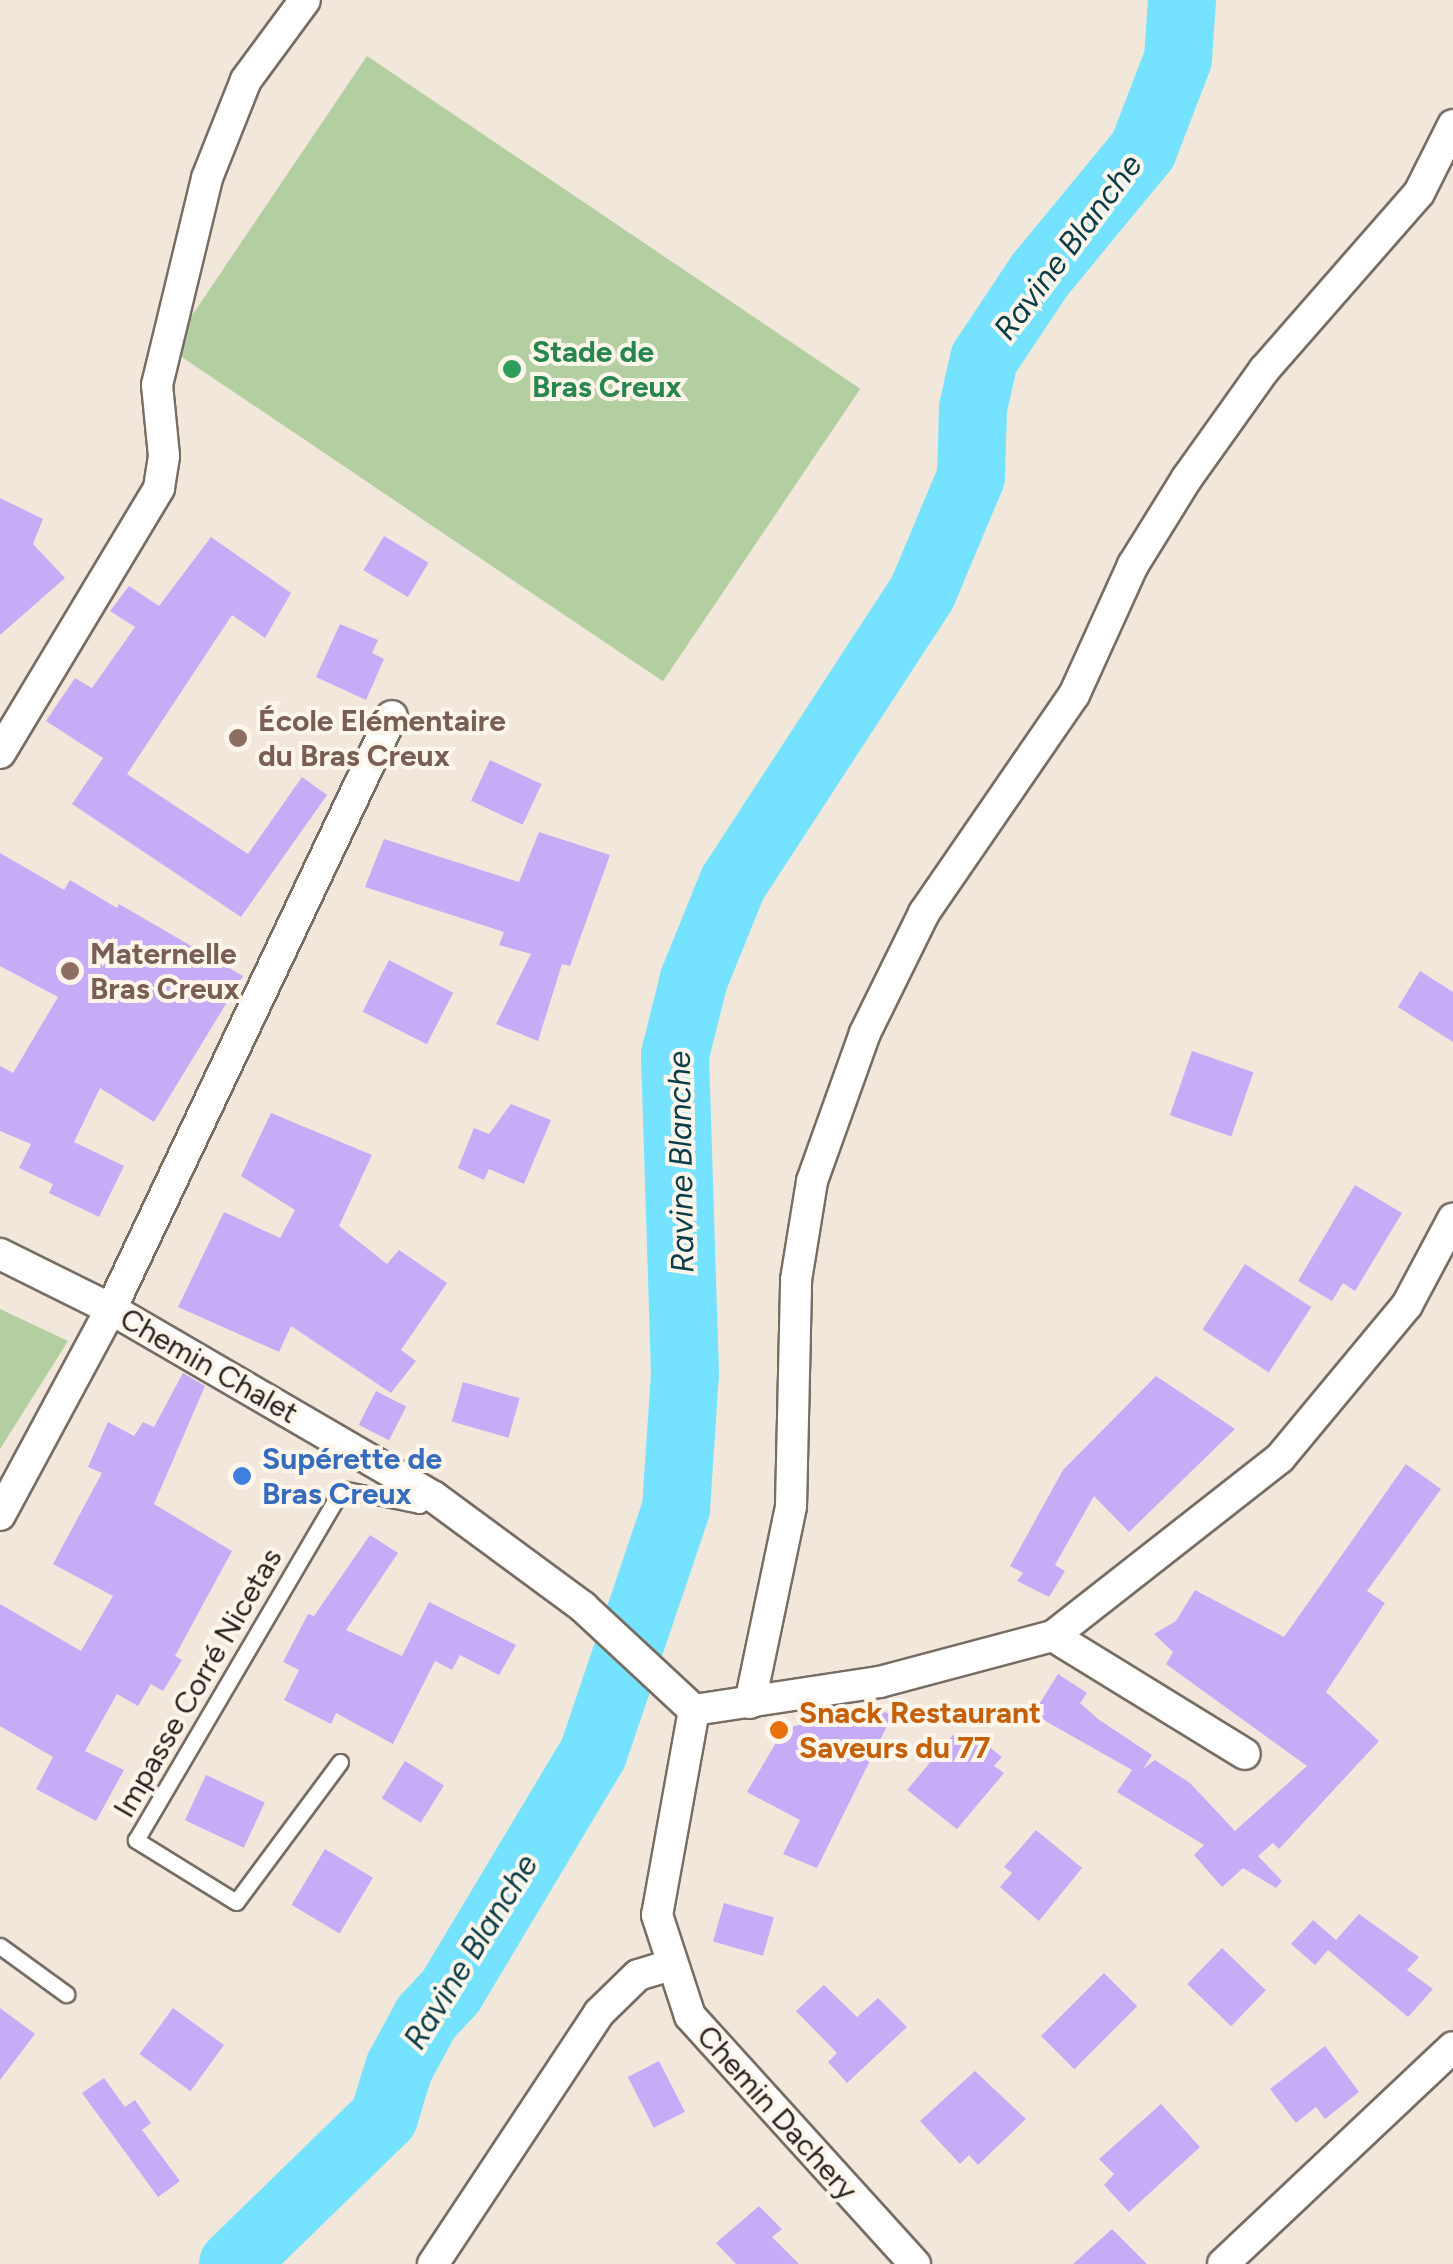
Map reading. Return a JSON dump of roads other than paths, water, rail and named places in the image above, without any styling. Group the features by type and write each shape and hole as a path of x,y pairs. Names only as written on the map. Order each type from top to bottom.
{"street":[{"path":"0,753 160,488 156,385 207,178 246,80 305,0"},
{"path":"750,1703 791,1506 796,1280 812,1181 865,1032 924,913 1074,696 1133,565 1186,478 1264,370 1419,193 1453,125"},
{"path":"0,1515 111,1308 392,716"},
{"path":"686,1700 750,1703 880,1682 1053,1636 1280,1458 1408,1306 1453,1220"},
{"name":"Chemin Chalet","path":"0,1254 111,1308 434,1498 583,1607 686,1700"},
{"path":"1053,1636 1244,1754"},
{"name":"Chemin Dachery","path":"686,1700 657,1916 690,2016 914,2264"},
{"path":"433,2264 599,2013 638,1976 671,1965"},
{"path":"1222,2264 1453,2047"}],"lane":[{"name":"Impasse Corré Nicetas","path":"340,1762 236,1902 136,1840 342,1488 419,1505 434,1498"},
{"path":"0,1946 66,1994"}],"waterway":[{"name":"Ravine Blanche","path":"233,2264 384,2117 399,2068 426,2018 451,1991 593,1754 676,1509 685,1374 675,1055 694,979 733,883 923,591 971,477 973,408 984,359 1040,275 1143,150 1178,59 1182,0"}],"place":[{"name":"Stade de Bras Creux","path":"512,369"},
{"name":"École Elémentaire du Bras Creux","path":"238,738"},
{"name":"Maternelle Bras Creux","path":"70,971"},
{"name":"Supérette de Bras Creux","path":"242,1476"},
{"name":"Snack Restaurant Saveurs du 77","path":"779,1730"}]}
